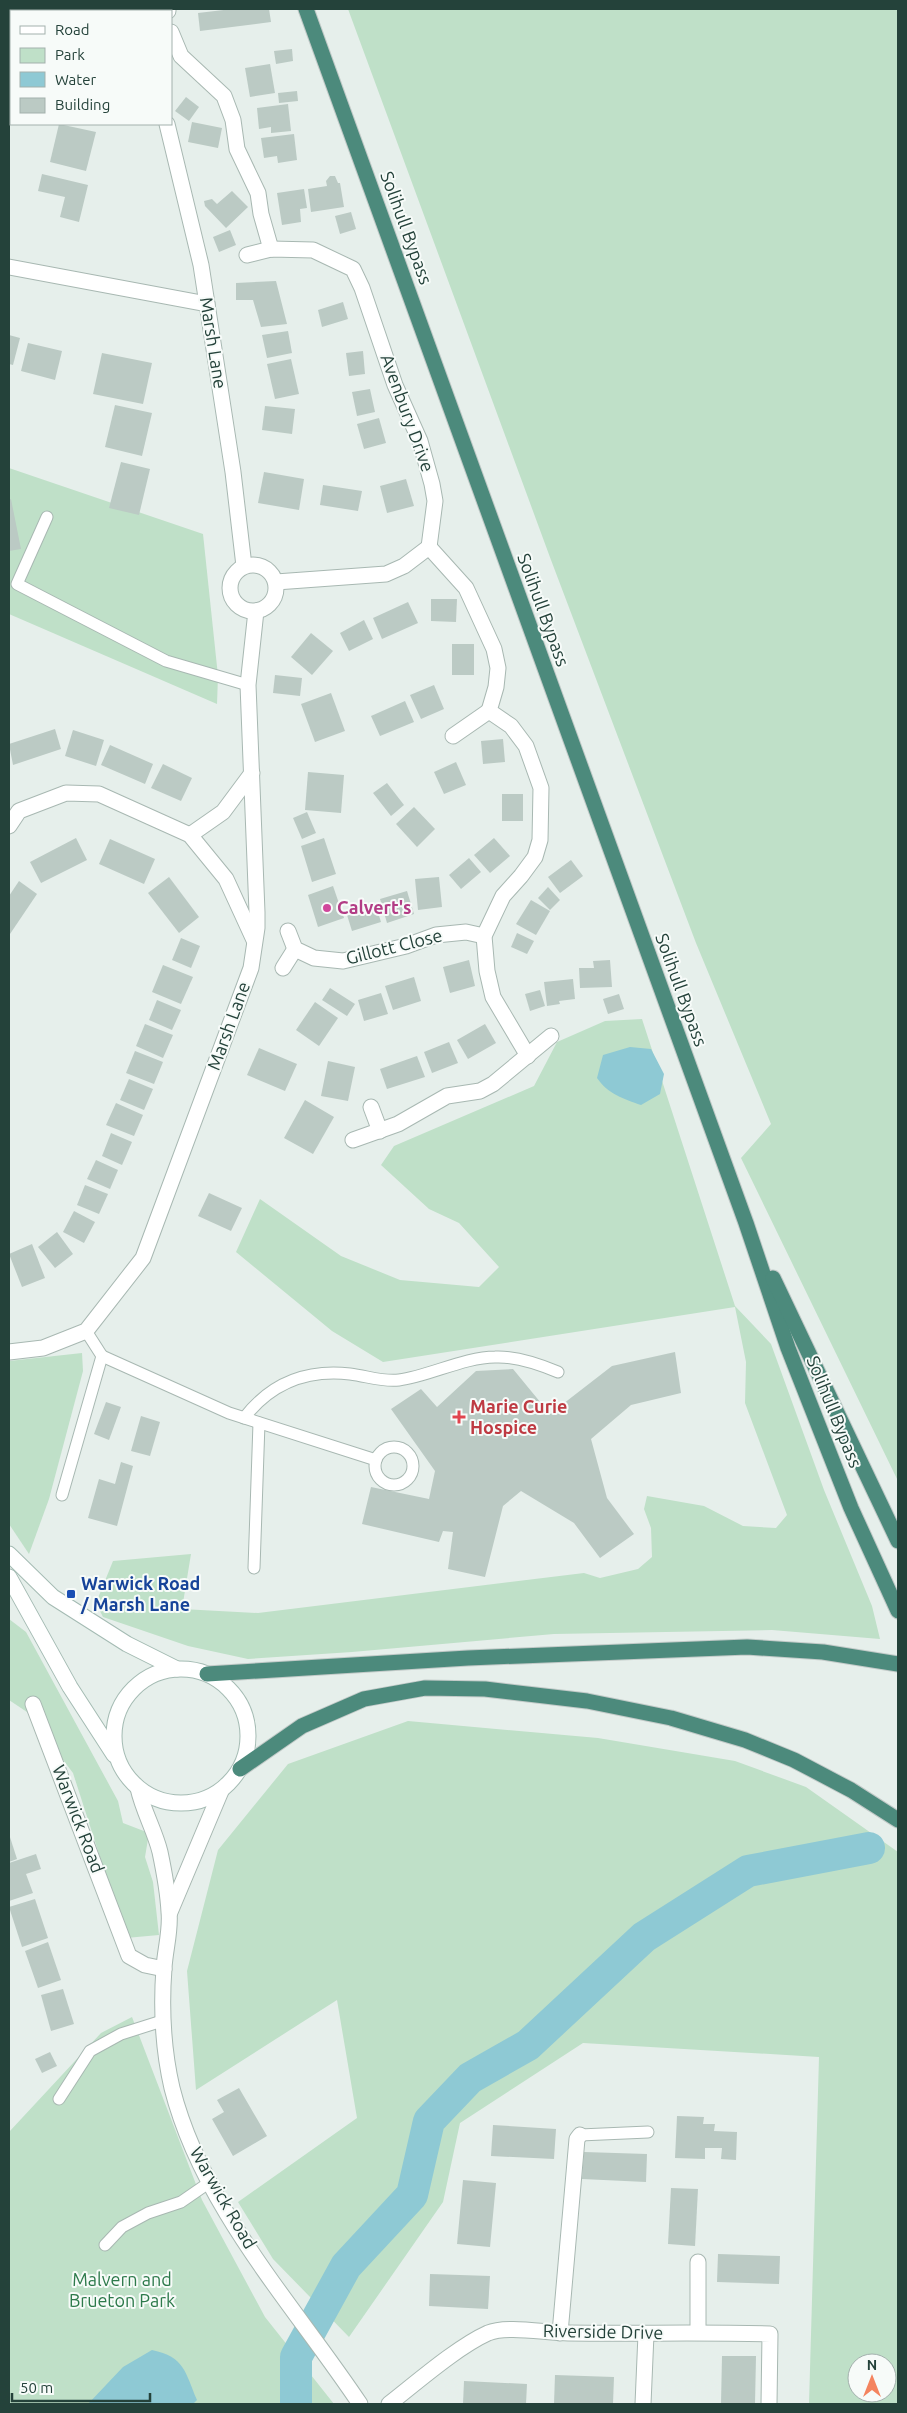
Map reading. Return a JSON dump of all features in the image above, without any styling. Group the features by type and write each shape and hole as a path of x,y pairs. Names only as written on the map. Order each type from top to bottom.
{"highway":[{"name":"Solihull Bypass","path":"306,9 746,1223 788,1348 851,1508 898,1611"},
{"name":"Solihull Bypass","path":"746,1223 898,1541"},
{"path":"207,1674 468,1658 747,1647 823,1652 898,1664"},
{"path":"240,1769 302,1726 364,1699 425,1688 485,1689 587,1701 671,1718 745,1740 802,1764 851,1790 898,1820"}],"street":[{"path":"172,34 181,56 224,96 233,120 237,148 258,193 261,214 271,249"},
{"name":"Marsh Lane","path":"167,125 201,265 234,472 244,566"},
{"name":"Avenbury Drive","path":"247,255 271,249 313,250 353,269 369,306 396,385 420,441 432,484 434,519 429,547"},
{"path":"9,267 207,304"},
{"path":"276,582 386,574 404,566 429,547 466,588 494,649 498,668 496,687 489,711 454,736"},
{"path":"257,564 269,570 276,582 276,595 268,606 256,612 243,609 233,600 229,588 233,575 244,566 257,564"},
{"name":"Marsh Lane","path":"86,1331 143,1258 250,968 257,912 248,685 256,612"},
{"path":"489,711 512,726 526,746 541,788 540,840 535,857 503,896 484,936 487,971 493,997 528,1056"},
{"path":"190,835 223,812 252,773"},
{"path":"9,826 20,811 66,793 99,794 190,835 226,878 254,940"},
{"path":"283,968 295,949 288,931"},
{"name":"Gillott Close","path":"295,949 314,958 343,961 406,946 436,935 466,932 484,936"},
{"path":"353,1140 398,1124 447,1096 480,1091 493,1084 551,1036"},
{"path":"372,1107 380,1131"},
{"path":"9,1352 43,1348 86,1331"},
{"path":"9,1554 54,1597 127,1644 177,1669"},
{"path":"9,1577 70,1687 118,1760 126,1776 138,1788 157,1799 179,1804 201,1801 221,1791 240,1769 248,1748 248,1725 241,1704 226,1686 207,1674 177,1669 150,1677 138,1684 124,1700 116,1719 114,1740 118,1760"},
{"name":"Warwick Road","path":"33,1704 129,1956 145,1965 164,1968"},
{"name":"Warwick Road","path":"138,1788 143,1811 160,1851 170,1914 164,1968 162,2021 172,2088 195,2152 228,2215 360,2404"},
{"name":"Warwick Road","path":"170,1914 221,1791"},
{"path":"560,2333 577,2139 580,2135"},
{"path":"698,2262 698,2332"},
{"name":"Riverside Drive","path":"388,2404 473,2342 490,2332 516,2330 560,2333 646,2334 698,2332 770,2334 769,2404"},
{"path":"643,2404 646,2334"}],"lane":[{"path":"46,517 17,584 166,662 248,685"},
{"path":"86,1331 102,1356 244,1418 376,1460"},
{"path":"62,1495 102,1356"},
{"path":"244,1418 256,1403 271,1390 302,1376 325,1372 383,1380 399,1380 495,1357 528,1362 558,1372"},
{"path":"254,1568 259,1423"},
{"path":"58,2099 90,2051 121,2034 162,2021"},
{"path":"580,2135 648,2132"},
{"path":"106,2246 122,2227 148,2213 180,2202 210,2182"}],"green space":[{"path":"348,9 897,9 898,1481 741,1158 771,1124 696,943 551,560"},
{"path":"9,468 203,534 218,676 217,704 9,614"},
{"path":"642,1019 735,1306 771,1344 824,1490 872,1606 880,1639 772,1630 554,1634 248,1659 188,1646 103,1617 96,1603 113,1561 191,1554 182,1609 258,1613 584,1573 600,1578 638,1569 652,1557 651,1528 644,1509 647,1496 704,1506 743,1526 776,1528 787,1515 745,1403 746,1362 735,1307 383,1362 332,1331 236,1252 260,1199 341,1256 400,1280 479,1287 499,1267 459,1223 429,1209 381,1165 394,1146 534,1086 557,1042 605,1021"},
{"path":"82,1353 83,1371 49,1499 29,1554 9,1524 9,1361"},
{"path":"9,1619 26,1632 118,1801 123,1823 149,1833 145,1857 153,1882 159,1935 126,1938 73,1773 27,1712 9,1700"},
{"path":"408,1721 598,1738 735,1761 806,1787 898,1852 898,2404 809,2404 819,2057 583,2043 460,2123 443,2202 349,2337 273,2259 238,2202 357,2118 337,2000 196,2090 187,1971 218,1850 288,1764"},
{"name":"Malvern and Brueton Park","path":"132,2017 202,2200 265,2317 334,2404 9,2404 9,2132 101,2033"}],"water":[{"path":"630,1047 651,1049 664,1074 660,1094 641,1105 611,1092 597,1078 603,1055"},
{"path":"152,2350 171,2357 182,2367 197,2400 193,2404 88,2404 123,2367"}],"building":[{"path":"47,9 48,10 22,10"},
{"path":"232,9 269,9 271,22 200,31 198,13"},
{"path":"292,49 293,61 276,64 274,51"},
{"path":"270,64 275,93 250,97 245,68"},
{"path":"297,91 298,101 279,103 278,93"},
{"path":"186,97 199,107 189,121 175,111"},
{"path":"288,104 291,131 271,133 271,127 259,129 257,108"},
{"path":"192,122 222,128 218,148 188,142"},
{"path":"59,125 96,132 86,171 50,162"},
{"path":"294,134 297,160 278,163 277,156 264,158 261,138"},
{"path":"42,174 88,185 79,222 60,217 65,197 38,191"},
{"path":"330,176 335,176 338,183 340,183 344,207 311,212 308,189 327,186 326,181"},
{"path":"304,189 307,208 300,209 301,222 282,225 277,193"},
{"path":"232,191 248,207 226,228 205,206 204,201 212,199 217,204"},
{"path":"351,212 356,229 340,234 335,216"},
{"path":"230,230 236,245 219,252 213,237"},
{"path":"276,281 287,324 261,327 253,300 236,300 236,283"},
{"path":"343,302 348,319 322,327 318,310"},
{"path":"288,331 292,353 267,358 262,335"},
{"path":"9,335 20,338 13,365 9,364"},
{"path":"28,343 62,351 55,380 21,371"},
{"path":"363,351 365,374 349,376 346,353"},
{"path":"102,353 152,363 143,404 93,394"},
{"path":"291,359 299,394 275,399 267,364"},
{"path":"370,389 375,412 357,416 352,392"},
{"path":"115,405 152,413 142,456 105,447"},
{"path":"265,406 295,409 292,434 262,430"},
{"path":"379,418 386,443 364,449 357,424"},
{"path":"121,462 150,469 139,515 109,508"},
{"path":"264,472 304,479 299,510 258,503"},
{"path":"406,479 414,506 387,513 380,486"},
{"path":"323,485 362,491 358,511 320,505"},
{"path":"11,499 21,549 9,551 9,500"},
{"path":"431,599 457,599 456,622 431,621"},
{"path":"408,602 418,623 382,639 373,618"},
{"path":"364,620 373,639 349,651 340,633"},
{"path":"311,633 333,651 312,675 291,657"},
{"path":"452,644 474,644 474,675 452,675"},
{"path":"275,675 302,678 300,696 273,693"},
{"path":"434,685 444,709 421,719 410,695"},
{"path":"331,693 345,731 315,742 301,704"},
{"path":"405,701 414,722 380,736 371,716"},
{"path":"55,729 61,749 13,765 9,744"},
{"path":"73,730 104,740 96,766 65,756"},
{"path":"503,739 505,762 483,764 481,741"},
{"path":"110,745 153,764 145,784 101,765"},
{"path":"456,762 466,785 444,794 434,772"},
{"path":"163,764 192,778 181,801 151,788"},
{"path":"308,772 344,775 341,813 305,810"},
{"path":"387,783 404,805 391,816 373,793"},
{"path":"502,794 523,794 523,821 502,821"},
{"path":"414,807 435,829 417,847 396,824"},
{"path":"307,812 316,833 302,839 293,818"},
{"path":"76,838 87,860 41,883 30,862"},
{"path":"324,838 336,874 312,882 301,846"},
{"path":"494,838 510,856 490,873 474,855"},
{"path":"110,839 155,859 144,884 99,864"},
{"path":"469,858 481,872 461,889 449,875"},
{"path":"571,860 583,876 560,893 548,877"},
{"path":"169,877 199,917 179,933 148,893"},
{"path":"439,877 442,907 418,910 415,879"},
{"path":"19,881 37,894 10,934 9,896"},
{"path":"333,886 344,918 318,927 308,895"},
{"path":"548,887 560,900 550,910 538,898"},
{"path":"407,891 414,914 387,923 380,899"},
{"path":"531,900 550,911 536,935 516,924"},
{"path":"376,906 381,922 352,931 347,915"},
{"path":"517,933 534,941 527,954 511,947"},
{"path":"181,938 200,946 191,968 172,960"},
{"path":"469,960 475,986 450,993 443,967"},
{"path":"610,960 612,987 580,988 579,968 594,968 593,961"},
{"path":"163,965 193,977 181,1004 152,992"},
{"path":"414,977 421,1001 393,1010 385,986"},
{"path":"573,979 575,999 559,1001 560,1004 547,1006 544,982"},
{"path":"330,988 355,1004 347,1016 322,1000"},
{"path":"540,990 545,1006 530,1011 525,994"},
{"path":"381,993 388,1014 364,1021 358,1000"},
{"path":"619,994 624,1009 608,1014 603,999"},
{"path":"157,1000 181,1010 172,1030 149,1020"},
{"path":"315,1002 338,1018 319,1046 296,1030"},
{"path":"145,1024 173,1035 163,1058 136,1046"},
{"path":"485,1024 496,1043 468,1059 457,1040"},
{"path":"449,1042 458,1063 432,1073 424,1052"},
{"path":"259,1048 297,1064 285,1091 247,1075"},
{"path":"135,1051 163,1062 154,1084 126,1073"},
{"path":"417,1056 425,1077 387,1089 380,1069"},
{"path":"328,1061 355,1067 348,1101 321,1096"},
{"path":"129,1079 153,1089 144,1110 120,1100"},
{"path":"305,1100 334,1117 313,1154 284,1138"},
{"path":"116,1103 143,1115 134,1136 106,1125"},
{"path":"111,1133 132,1142 122,1165 102,1156"},
{"path":"96,1160 118,1170 110,1189 87,1179"},
{"path":"85,1185 108,1194 99,1214 77,1205"},
{"path":"209,1193 242,1208 231,1231 198,1216"},
{"path":"74,1211 95,1222 84,1243 63,1232"},
{"path":"57,1232 73,1254 55,1268 38,1247"},
{"path":"32,1244 45,1278 22,1287 9,1254"},
{"path":"675,1352 681,1393 631,1405 591,1439 607,1498 634,1534 600,1558 574,1523 521,1491 503,1506 485,1577 448,1569 453,1532 443,1531 439,1542 362,1524 371,1487 429,1499 435,1471 391,1409 421,1389 437,1407 476,1371 513,1369 550,1414 612,1366"},
{"path":"106,1402 121,1407 109,1440 94,1434"},
{"path":"141,1416 160,1422 150,1456 131,1451"},
{"path":"121,1462 133,1466 117,1526 88,1518 99,1479 115,1484"},
{"path":"9,1834 17,1859 9,1862"},
{"path":"36,1854 41,1869 26,1874 33,1893 9,1901 9,1863"},
{"path":"35,1899 48,1938 22,1947 9,1907"},
{"path":"48,1942 61,1980 38,1988 25,1951"},
{"path":"63,1989 74,2024 51,2031 41,1995"},
{"path":"50,2052 57,2066 42,2073 35,2059"},
{"path":"239,2088 267,2136 233,2156 212,2119 224,2112 217,2100"},
{"path":"677,2116 704,2117 703,2124 715,2124 714,2131 737,2132 736,2160 721,2159 722,2148 705,2148 705,2159 675,2158"},
{"path":"493,2125 556,2129 554,2159 491,2156"},
{"path":"584,2152 647,2154 646,2182 582,2179"},
{"path":"463,2180 496,2183 490,2247 457,2244"},
{"path":"671,2188 698,2189 695,2246 668,2244"},
{"path":"718,2254 780,2256 779,2284 717,2282"},
{"path":"430,2274 490,2276 488,2309 429,2306"},
{"path":"722,2356 756,2356 755,2404 721,2404"},
{"path":"555,2375 614,2377 613,2404 554,2404"},
{"path":"464,2381 527,2384 526,2404 463,2404"}],"waterway":[{"path":"296,2404 296,2357 346,2266 412,2195 429,2121 470,2078 528,2045 644,1937 748,1871 869,1848"}],"place":[{"name":"Calvert's","path":"327,908"},
{"name":"Marie Curie Hospice","path":"459,1417"},
{"name":"Warwick Road / Marsh Lane","path":"71,1594"}]}
